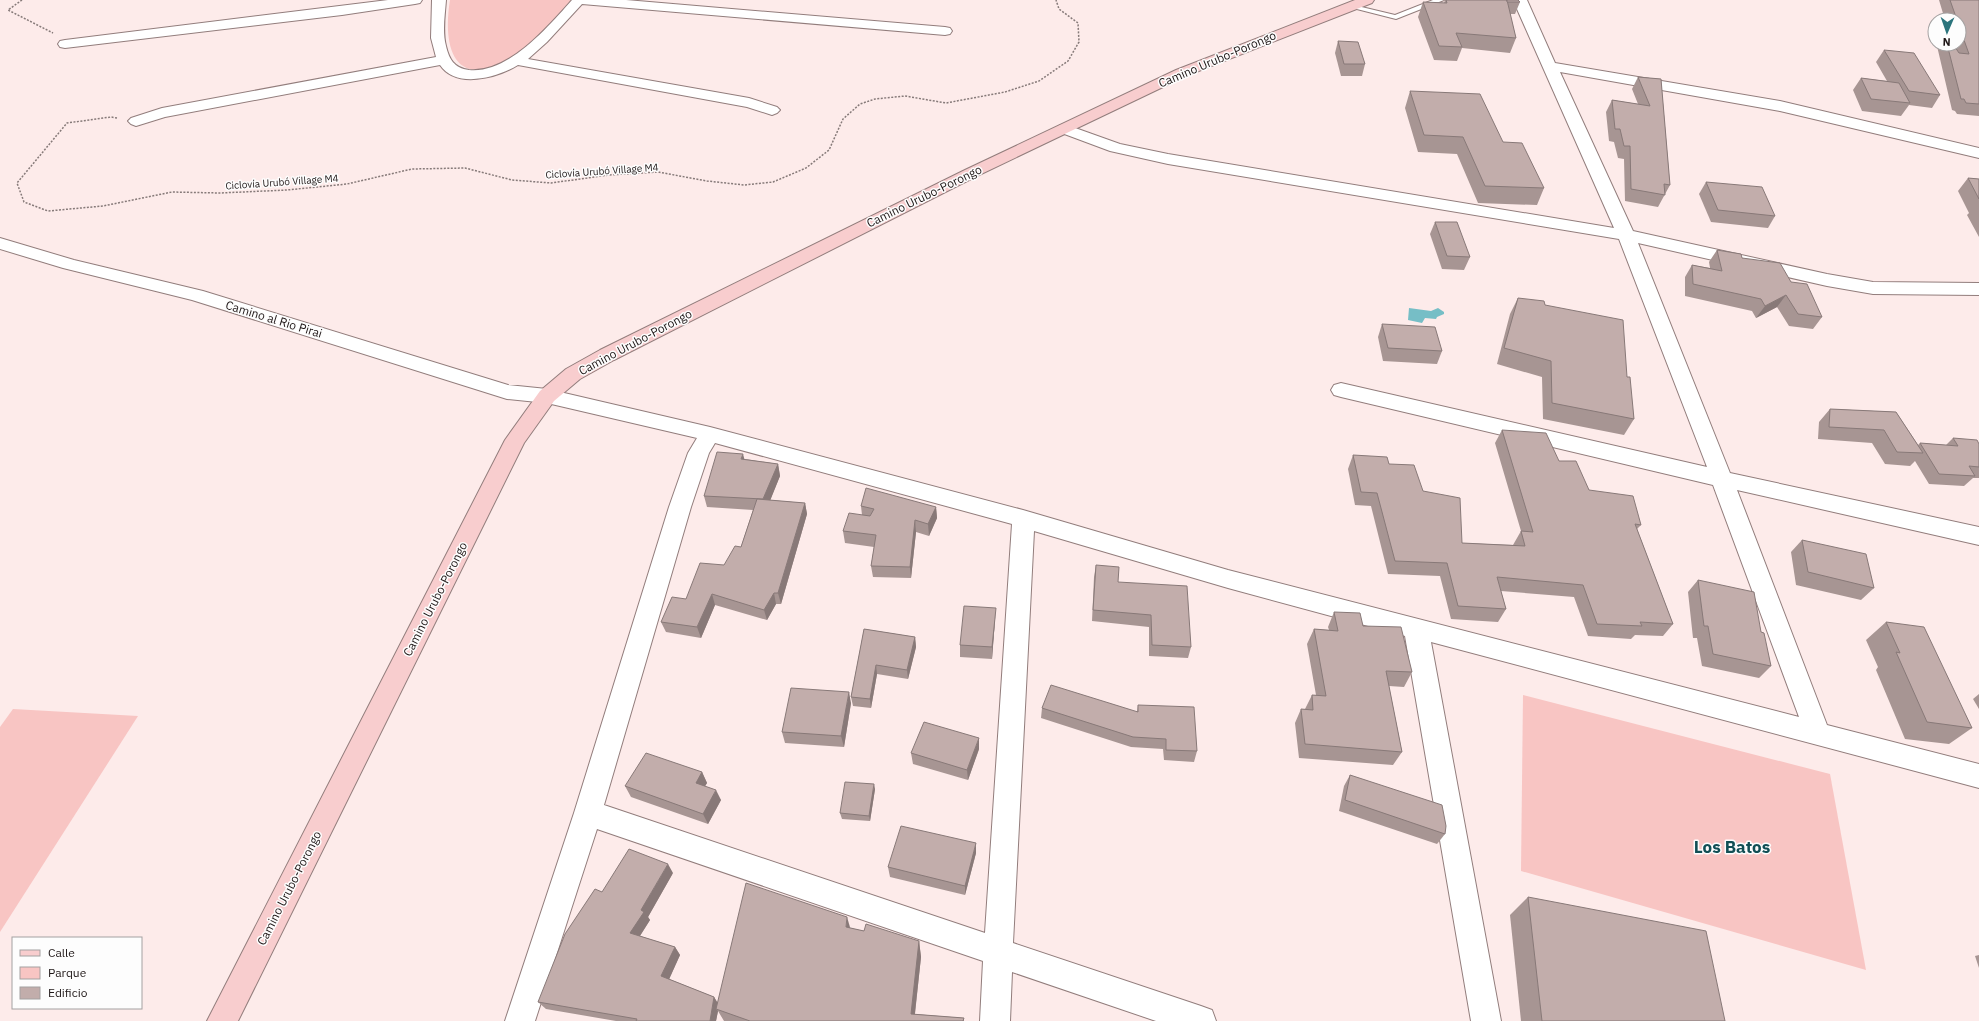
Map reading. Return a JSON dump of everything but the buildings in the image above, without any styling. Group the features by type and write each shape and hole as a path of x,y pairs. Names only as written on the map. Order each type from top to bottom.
{"main road":[{"name":"Camino Urubo-Porongo","path":"222,1021 515,440 547,396 573,374 607,355 971,172 1181,73 1358,3"}],"street":[{"path":"66,44 342,11 415,0"},
{"path":"439,0 438,43 451,70 466,75 498,70 517,61 554,28 579,0 945,31"},
{"path":"1520,0 1626,235 1722,479 1818,734"},
{"path":"136,121 162,113 445,60"},
{"path":"517,61 749,103 772,110"},
{"path":"1550,66 1780,106 1979,153"},
{"path":"1064,129 1116,148 1168,159 1626,235 1827,280 1873,288 1979,289"},
{"name":"Camino al Rio Pirai","path":"0,243 69,264 197,295 507,392 547,396 609,409 710,434 1023,519 1228,579 1979,776"},
{"path":"1341,390 1722,479 1979,536"},
{"path":"520,1021 588,814 680,507 699,453 710,434"},
{"path":"995,1021 1023,519"},
{"path":"1416,628 1486,1021"},
{"path":"588,814 998,954 1201,1021"}],"lane":[{"path":"1358,3 1396,17 1440,0"}],"path":[{"path":"22,0 8,10 54,33 66,44"},
{"name":"Ciclovía Urubó Village M4","path":"136,121 111,117 67,123 17,183 24,202 48,211 103,206 172,192 220,193 287,190 347,184 412,169 465,168 512,180 551,183 610,175 658,172 707,181 744,185 773,182 806,168 829,150 843,119 860,104 875,99 905,96 946,103 1004,92 1039,81 1068,61 1079,42 1078,23 1059,9 1056,0"}],"green space":[{"path":"450,0 572,0 540,34 513,57 487,69 473,70 462,65 455,57 450,45 448,16"},
{"path":"1523,695 1830,774 1866,970 1521,871"},
{"path":"13,709 138,716 0,932 0,727"}],"water":[{"path":"1409,308 1431,311 1438,308 1444,312 1444,314 1436,319 1425,318 1422,323 1408,320"}],"district":[{"name":"Los Batos","path":"1732,847"}]}
